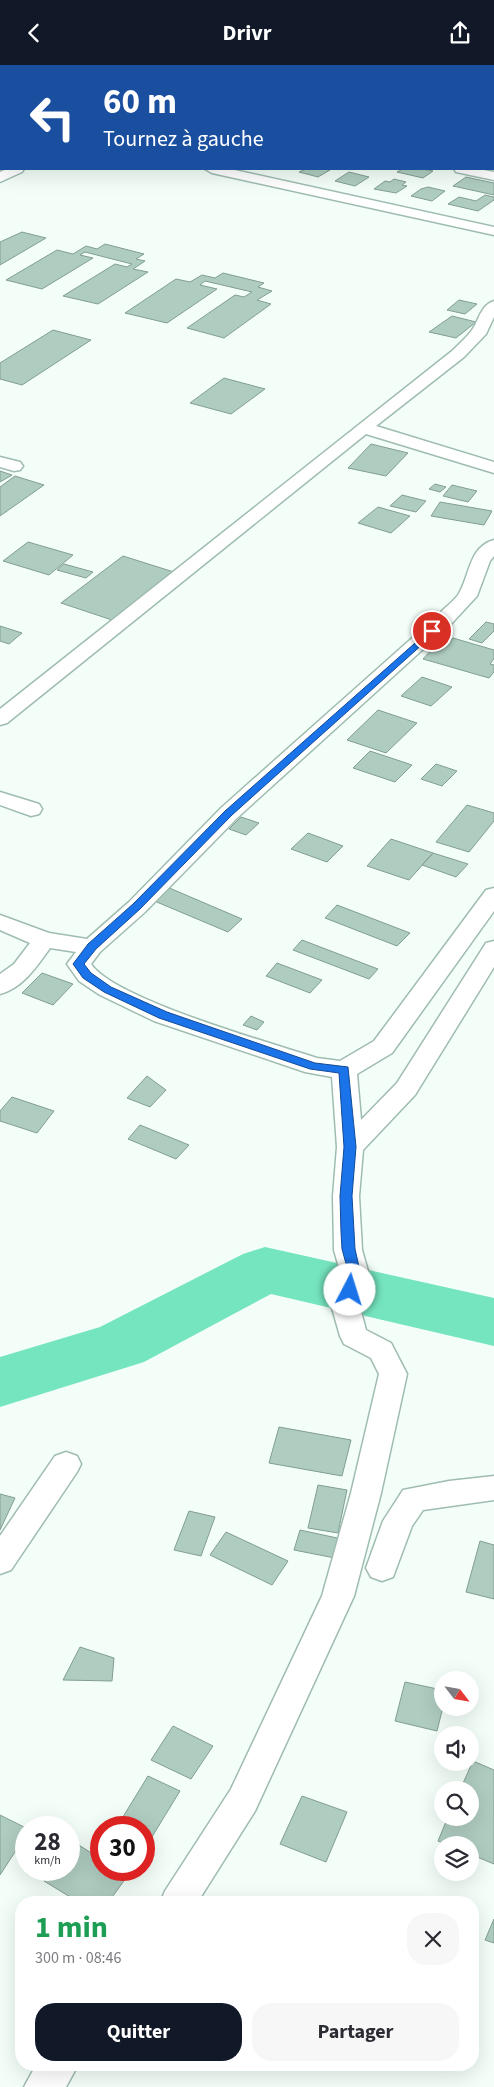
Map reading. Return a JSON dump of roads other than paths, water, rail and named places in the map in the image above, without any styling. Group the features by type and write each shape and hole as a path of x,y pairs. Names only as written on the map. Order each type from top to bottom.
{"street":[{"path":"0,178 15,170"},
{"path":"217,170 494,231"},
{"path":"466,170 494,176"},
{"path":"0,719 458,354 480,331 485,318 494,306"},
{"path":"363,428 494,468"},
{"path":"494,546 481,559 467,596 445,619 229,813 137,907 92,947 79,964 87,976 108,990 163,1015 314,1066 344,1070 383,1047 494,895"},
{"path":"0,798 31,809"},
{"path":"0,922 44,940 92,947"},
{"path":"0,986 22,969 44,940"},
{"path":"350,1147 406,1089 494,948"},
{"path":"182,1896 243,1799 285,1713 338,1596 366,1493 394,1374 381,1351 354,1336 346,1308 354,1271 348,1249 346,1196 350,1147 344,1070"},
{"path":"0,1561 66,1464"},
{"path":"382,1568 398,1521 414,1499 494,1488"},
{"path":"43,2087 55,2071"}],"waterway":[{"path":"0,1382 121,1345 265,1270 494,1322"}]}
